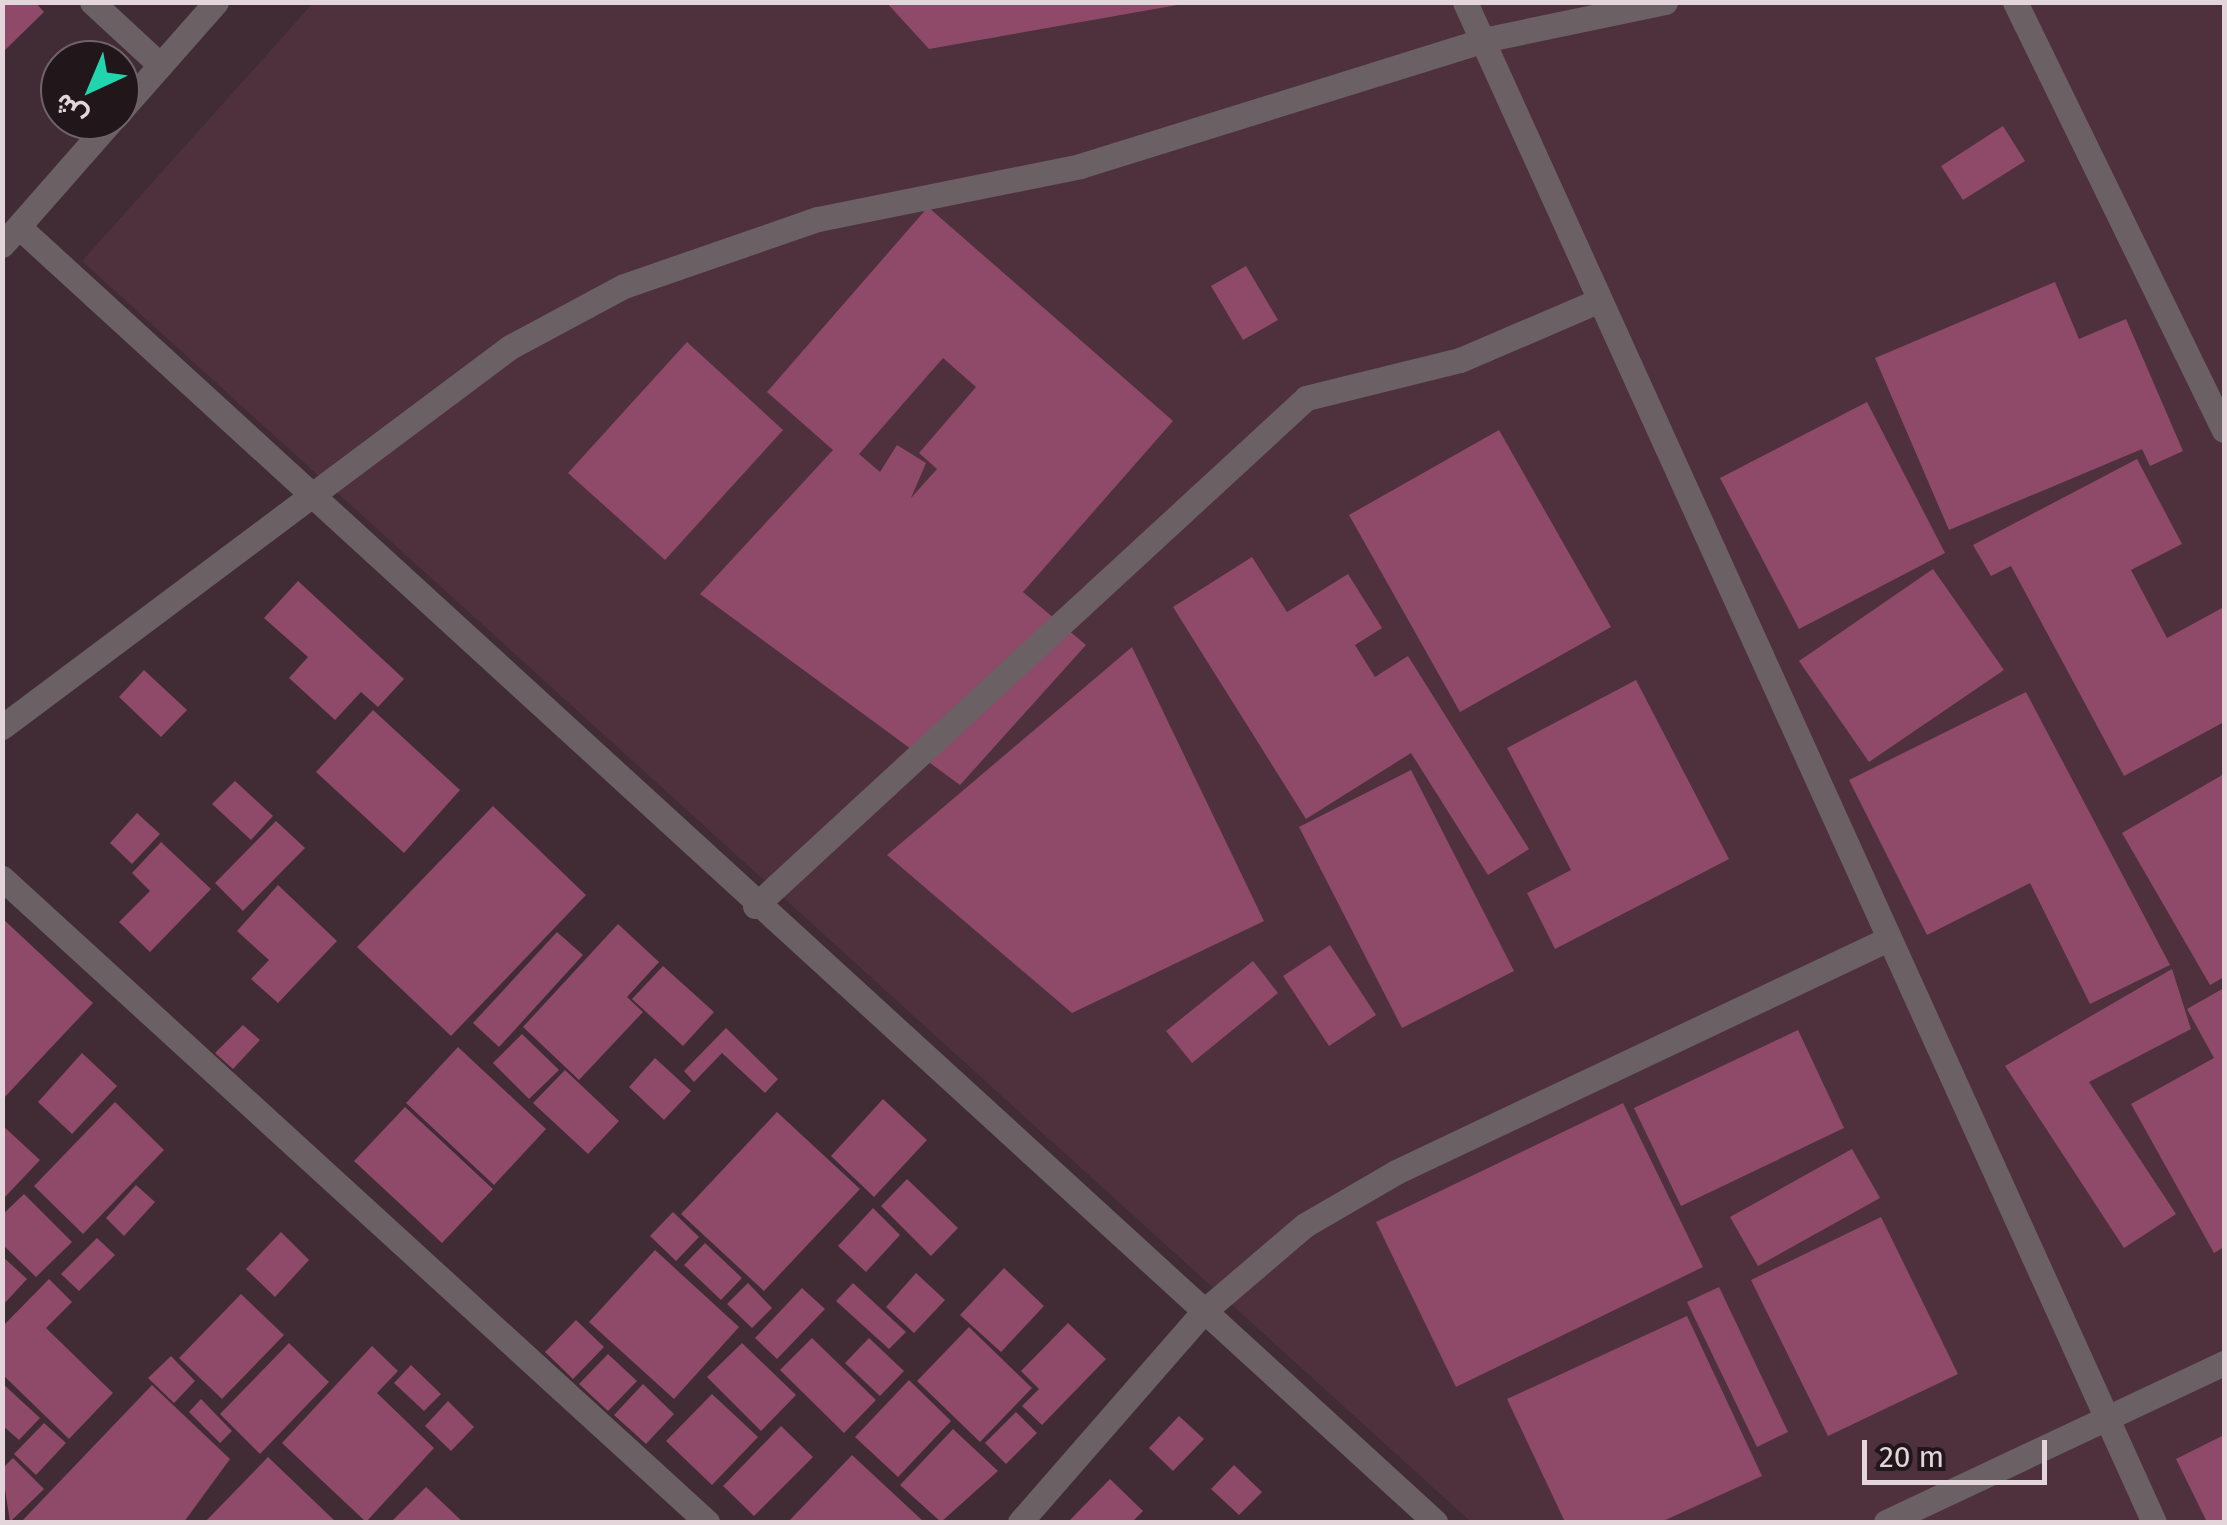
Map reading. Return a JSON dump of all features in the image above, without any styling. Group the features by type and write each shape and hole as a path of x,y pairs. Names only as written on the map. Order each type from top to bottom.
{"street":[{"path":"92,2 160,65"},
{"path":"140,88 216,2"},
{"path":"1465,2 1488,39 1600,300 2154,1522"},
{"path":"2,727 310,490 510,348 624,286 818,220 1080,166 1488,39 1665,2"},
{"path":"2015,2 2224,430"},
{"path":"95,140 11,236 310,490 755,906 1435,1522"},
{"path":"755,906 1306,398 1460,360 1600,300"},
{"path":"2,878 707,1522"},
{"path":"1020,1522 1203,1312 1304,1225 1396,1172 1888,939"},
{"path":"1886,1522 2224,1363"}],"shaded area":[{"path":"313,3 2224,3 2224,1522 1471,1522 82,261"}],"building":[{"path":"2,2 35,2 44,12 2,53"},
{"path":"886,2 1183,2 1183,4 929,49"},
{"path":"2003,126 2025,161 1963,200 1941,166"},
{"path":"928,207 1173,421 1023,592 1086,645 960,785 700,594 833,450 767,392","holes":["943,358 976,387 919,453 937,469 911,498 926,463 897,445 880,472 859,454"]},
{"path":"1246,266 1278,320 1243,340 1211,286"},
{"path":"2055,282 2079,339 2126,319 2183,451 2150,466 2142,449 1949,530 1875,358"},
{"path":"687,342 783,430 665,560 568,473"},
{"path":"1867,402 1945,553 1799,629 1720,478"},
{"path":"1499,430 1611,627 1460,712 1349,515"},
{"path":"2137,459 2182,544 2131,570 2167,638 2224,607 2224,722 2124,776 2011,566 1991,576 1973,545"},
{"path":"1252,557 1287,612 1348,574 1382,628 1355,645 1375,677 1408,656 1529,849 1488,875 1411,753 1306,819 1173,607"},
{"path":"1933,569 2004,670 1869,762 1799,661"},
{"path":"298,581 404,679 378,707 361,692 335,720 289,678 308,657 264,618"},
{"path":"1132,647 1264,921 1072,1013 887,855"},
{"path":"144,670 187,710 161,737 119,697"},
{"path":"1636,680 1729,859 1555,949 1527,893 1571,870 1507,748"},
{"path":"2026,692 2170,965 2090,1004 2030,883 1927,935 1849,780"},
{"path":"373,710 460,790 404,853 316,772"},
{"path":"1411,770 1514,971 1402,1028 1299,827"},
{"path":"2224,774 2224,977 2210,985 2122,833"},
{"path":"235,781 273,816 251,840 212,804"},
{"path":"493,806 586,895 451,1036 357,947"},
{"path":"137,813 160,834 132,864 110,843"},
{"path":"276,821 305,848 243,911 215,883"},
{"path":"161,842 211,889 150,952 119,922 150,891 132,873"},
{"path":"278,885 337,941 278,1003 251,979 269,960 237,931"},
{"path":"2,918 93,1003 2,1100"},
{"path":"618,924 659,962 627,997 643,1012 579,1080 523,1027"},
{"path":"557,932 583,955 499,1047 473,1023"},
{"path":"1330,945 1376,1015 1329,1046 1283,976"},
{"path":"1253,961 1278,993 1192,1063 1166,1031"},
{"path":"663,966 714,1012 683,1046 632,999"},
{"path":"2172,969 2191,1029 2089,1082 2176,1214 2124,1248 2005,1066"},
{"path":"2224,988 2224,1247 2214,1253 2131,1104 2214,1058 2187,1009"},
{"path":"243,1025 260,1040 233,1069 215,1053"},
{"path":"726,1028 778,1079 765,1093 722,1053 694,1082 684,1071"},
{"path":"1798,1030 1844,1128 1681,1206 1634,1108"},
{"path":"522,1034 559,1070 529,1099 493,1063"},
{"path":"458,1047 546,1129 494,1185 406,1103"},
{"path":"82,1053 117,1086 72,1134 38,1102"},
{"path":"655,1058 691,1091 664,1120 629,1087"},
{"path":"565,1070 619,1121 588,1154 533,1103"},
{"path":"883,1099 927,1140 874,1197 831,1156"},
{"path":"115,1102 164,1150 83,1234 34,1186"},
{"path":"1623,1103 1703,1267 1456,1387 1376,1222"},
{"path":"405,1107 493,1189 442,1243 354,1161"},
{"path":"777,1112 860,1189 764,1291 681,1214"},
{"path":"2,1125 40,1160 5,1197 2,1195"},
{"path":"1852,1149 1880,1198 1758,1266 1730,1217"},
{"path":"907,1179 958,1228 931,1256 881,1206"},
{"path":"136,1185 155,1202 124,1236 106,1218"},
{"path":"24,1194 72,1242 36,1277 2,1244 2,1215"},
{"path":"873,1208 900,1235 866,1272 838,1246"},
{"path":"673,1212 699,1237 676,1261 650,1236"},
{"path":"1881,1217 1958,1374 1828,1436 1751,1280"},
{"path":"281,1232 309,1260 275,1297 246,1269"},
{"path":"97,1238 115,1255 79,1291 61,1274"},
{"path":"705,1243 742,1278 721,1300 684,1265"},
{"path":"655,1250 739,1327 674,1399 589,1322"},
{"path":"2,1256 27,1279 2,1306"},
{"path":"1004,1268 1044,1306 1001,1352 960,1315"},
{"path":"916,1273 945,1300 914,1333 886,1307"},
{"path":"49,1279 72,1302 46,1328 113,1393 69,1439 2,1374 2,1327"},
{"path":"748,1283 772,1308 752,1328 727,1304"},
{"path":"853,1283 906,1332 889,1349 836,1301"},
{"path":"1719,1287 1788,1432 1757,1447 1687,1302"},
{"path":"802,1288 825,1309 777,1359 755,1338"},
{"path":"241,1294 284,1335 222,1399 179,1358"},
{"path":"1687,1316 1762,1476 1661,1522 1565,1522 1507,1399"},
{"path":"576,1320 604,1347 573,1379 545,1352"},
{"path":"1068,1323 1106,1359 1042,1425 1022,1406 1039,1389 1021,1371"},
{"path":"969,1327 1032,1388 980,1442 917,1381"},
{"path":"812,1338 876,1400 844,1433 780,1370"},
{"path":"869,1338 904,1371 880,1396 845,1363"},
{"path":"289,1343 329,1382 260,1454 220,1414"},
{"path":"742,1343 796,1395 761,1431 707,1377"},
{"path":"372,1346 398,1371 377,1393 434,1448 366,1522 282,1443"},
{"path":"608,1354 637,1381 608,1411 579,1384"},
{"path":"171,1356 195,1381 174,1403 148,1378"},
{"path":"411,1365 441,1394 424,1411 394,1383"},
{"path":"909,1380 951,1421 898,1477 855,1437"},
{"path":"2,1383 40,1418 19,1440 2,1425"},
{"path":"643,1384 674,1414 646,1444 614,1415"},
{"path":"152,1385 230,1459 184,1522 21,1522"},
{"path":"712,1394 758,1437 712,1485 666,1441"},
{"path":"201,1399 232,1431 220,1443 189,1412"},
{"path":"448,1401 474,1427 451,1451 425,1426"},
{"path":"1016,1412 1037,1433 1006,1464 985,1443"},
{"path":"1179,1416 1204,1439 1173,1471 1149,1448"},
{"path":"44,1423 66,1443 36,1475 14,1454"},
{"path":"781,1426 813,1457 754,1516 723,1486"},
{"path":"953,1429 998,1471 941,1522 900,1485"},
{"path":"2224,1435 2224,1522 2207,1522 2176,1459"},
{"path":"852,1455 924,1522 788,1522"},
{"path":"268,1457 336,1522 205,1522"},
{"path":"13,1458 44,1489 10,1522 2,1469"},
{"path":"1234,1465 1262,1492 1239,1515 1211,1489"},
{"path":"1110,1479 1143,1511 1132,1522 1068,1522"},
{"path":"426,1487 463,1522 391,1522"}]}
